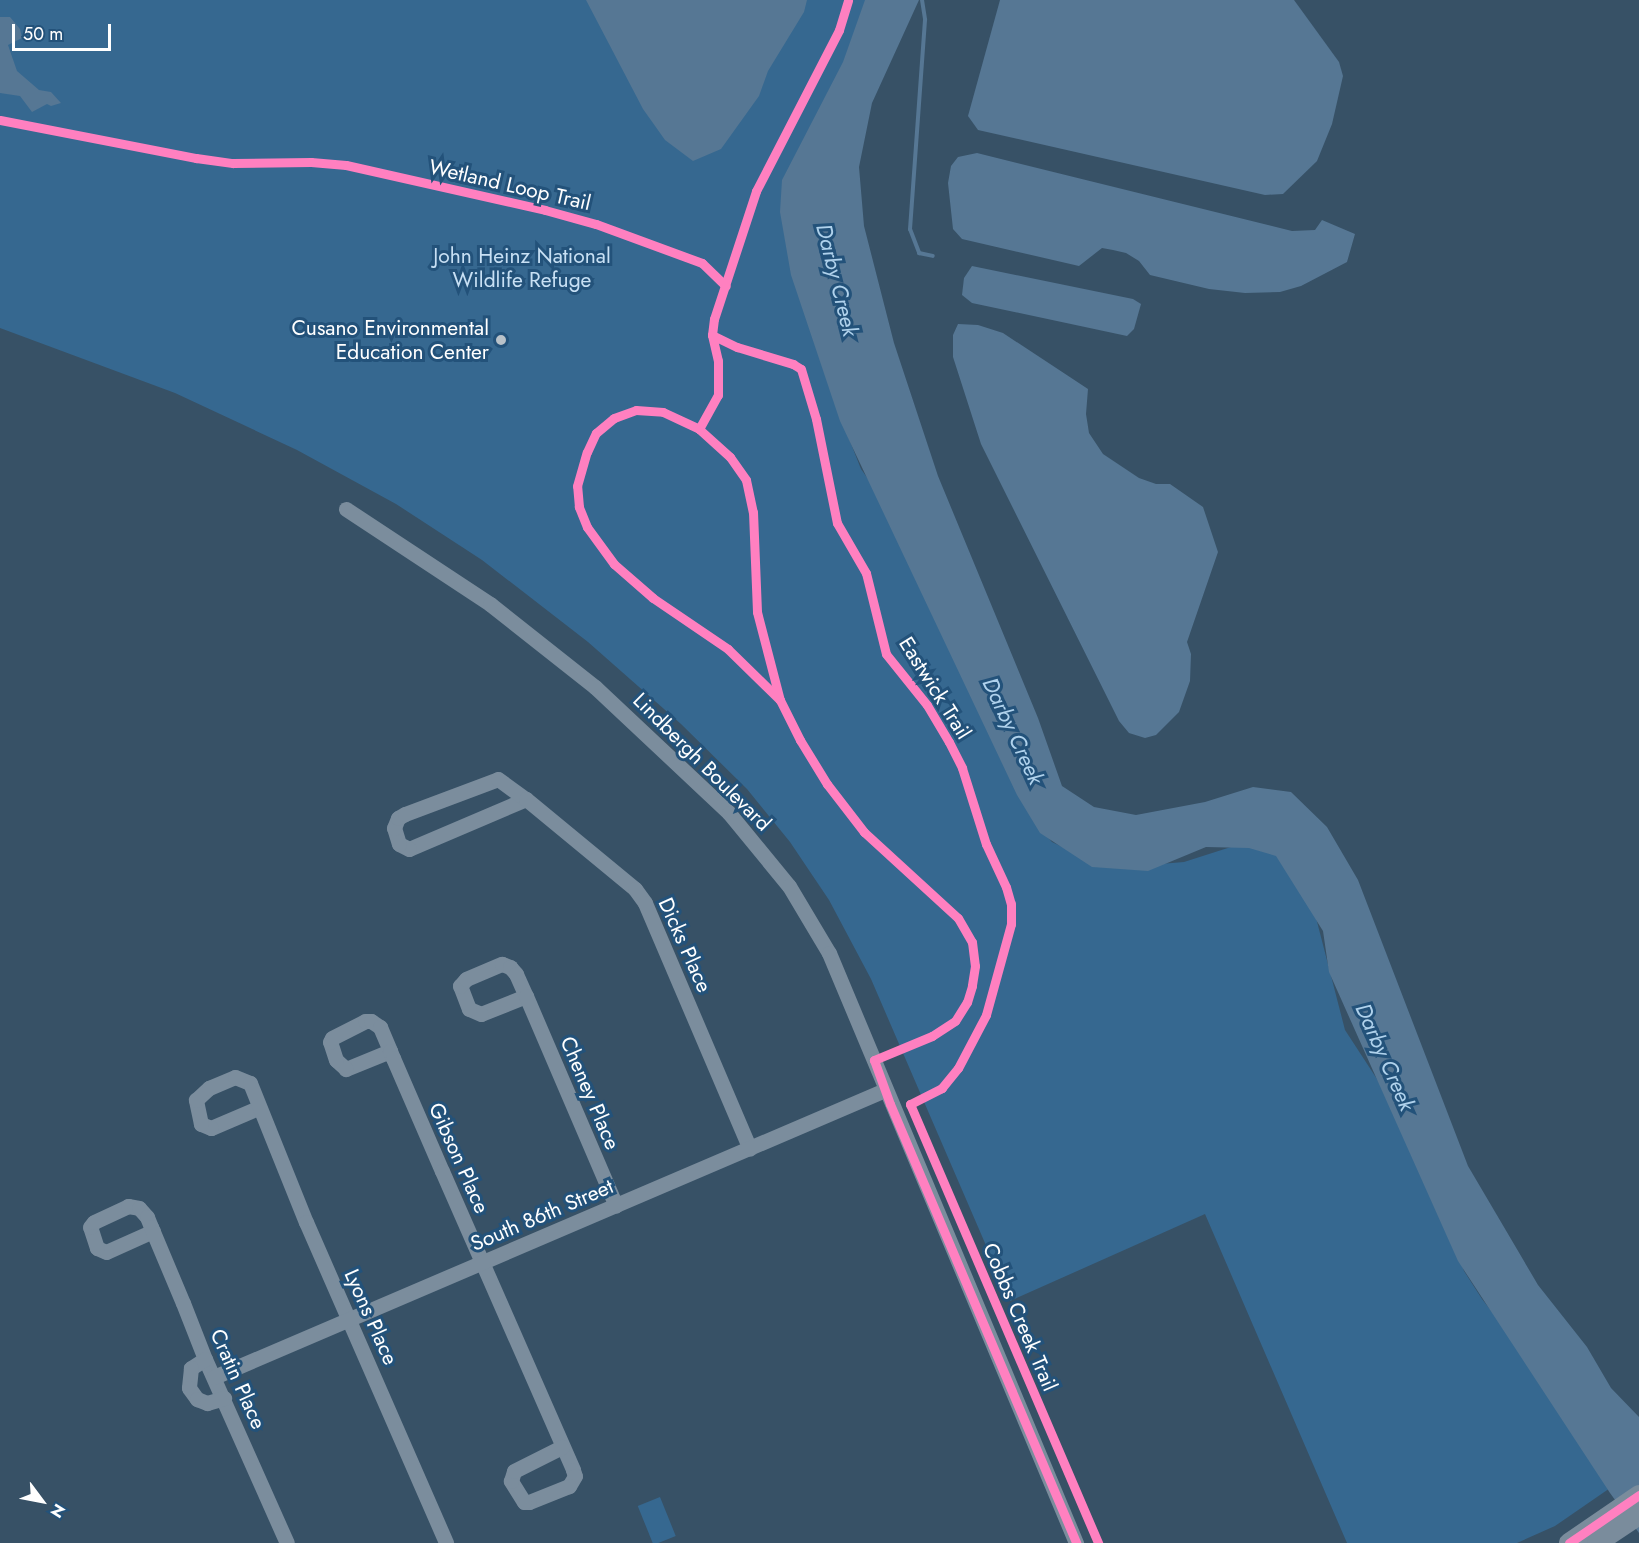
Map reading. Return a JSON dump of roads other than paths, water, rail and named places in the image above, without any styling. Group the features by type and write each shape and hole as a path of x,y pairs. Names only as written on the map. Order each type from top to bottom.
{"main road":[{"path":"1597,1537 1639,1495"},
{"path":"1569,1543 1597,1537 1639,1515"}],"street":[{"name":"Lindbergh Boulevard","path":"346,509 490,604 596,687 729,813 789,885 829,953 1076,1543"},
{"name":"Dicks Place","path":"526,799 409,849 399,844 394,828 398,819 405,814 492,779 503,781 526,799 641,897 750,1149"},
{"name":"Cheney Place","path":"526,996 616,1206"},
{"name":"Gibson Place","path":"390,1051 562,1447"},
{"name":"South 86th Street","path":"214,1377 350,1321 885,1090"},
{"name":"Lyons Place","path":"258,1108 446,1543"},
{"name":"Cratin Place","path":"153,1231 205,1359 287,1543"},
{"path":"205,1359 191,1368 189,1388 197,1399 207,1403 224,1398"}],"water":[{"path":"586,0 807,0 804,12 768,71 759,96 721,149 693,161 665,140 643,109"},
{"name":"Darby Creek","path":"865,0 919,0 872,103 859,167 864,226 894,343 938,476 1038,718 1062,786 1094,807 1136,815 1205,802 1253,787 1291,792 1327,827 1358,880 1468,1166 1538,1285 1587,1347 1611,1388 1639,1417 1639,1533 1610,1493 1458,1261 1329,972 1323,931 1276,856 1249,848 1206,847 1148,871 1092,867 1040,833 1017,795 840,421 791,275 780,212 782,180 843,62"},
{"path":"1000,0 1294,0 1339,62 1343,76 1332,124 1317,161 1283,194 1265,195 978,130 968,116"},
{"path":"0,17 10,17 20,29 22,38 8,45 17,71 39,90 51,92 61,103 51,106 47,104 32,112 20,96 0,93"},
{"path":"977,153 1292,231 1315,230 1322,220 1355,234 1347,262 1301,286 1280,292 1245,293 1209,289 1150,275 1139,261 1126,253 1102,248 1079,266 962,239 953,229 948,183 951,166 958,157"},
{"path":"972,266 1133,299 1141,304 1134,329 1127,336 972,303 962,295 964,278"},
{"path":"958,324 978,325 1003,333 1088,389 1086,414 1089,433 1103,454 1139,478 1156,484 1170,484 1203,507 1218,552 1187,642 1191,654 1190,681 1179,712 1156,735 1145,738 1129,733 1119,721 981,444 953,357 953,335"}],"waterway":[{"path":"922,0 925,20 910,229 919,253 933,256"}],"place":[{"name":"Cusano Environmental Education Center","path":"501,340"}],"park label":[{"name":"John Heinz National Wildlife Refuge","path":"522,268"}]}
